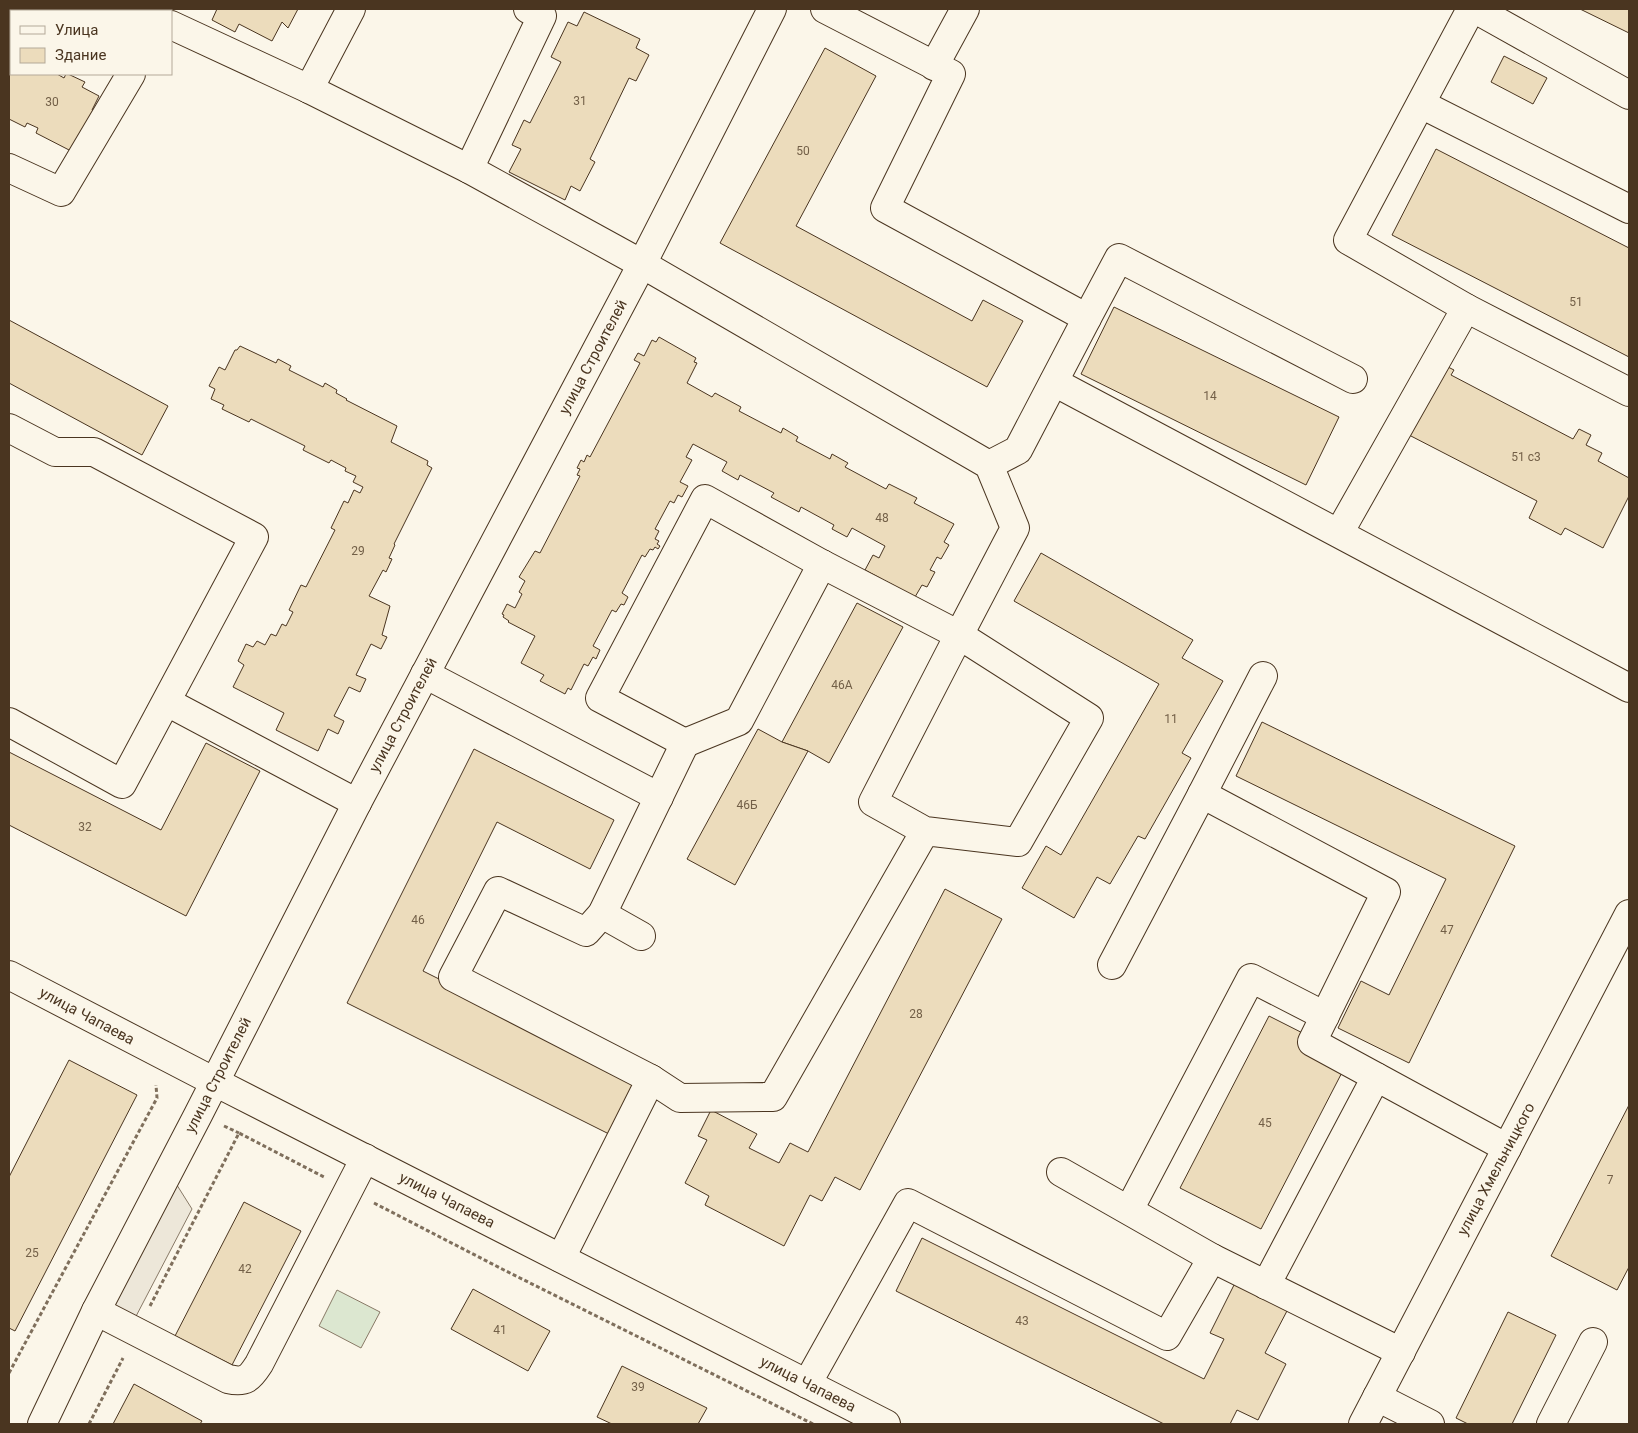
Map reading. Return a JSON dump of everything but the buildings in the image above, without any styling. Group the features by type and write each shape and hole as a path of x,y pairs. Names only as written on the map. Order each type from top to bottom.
{"street":[{"path":"309,89 351,9"},
{"path":"469,169 542,16 528,9"},
{"name":"улица Строителей","path":"42,1424 96,1311 357,803 642,264 772,9"},
{"path":"825,9 951,74 885,208 1087,318"},
{"path":"934,66 965,9"},
{"path":"1471,9 1348,240 1466,308 1629,392"},
{"path":"1475,9 1629,95"},
{"path":"172,25 309,89 469,169 642,264 989,465 1015,528 959,635 873,802 925,831 1018,842 1089,718 959,635 822,564 705,499 600,698 685,743"},
{"path":"9,168 61,192 130,75"},
{"path":"1421,104 1629,209"},
{"path":"989,465 1018,450 1119,258 1353,379"},
{"path":"1339,533 1466,308"},
{"path":"1054,382 1629,688"},
{"path":"9,428 55,452 94,452 254,537 122,784 9,722"},
{"path":"822,564 739,721 685,743 602,914 586,932 498,891 453,976 651,1079 680,1098 773,1097 925,831"},
{"path":"425,674 659,797"},
{"path":"1112,965 1263,676"},
{"path":"167,702 357,803"},
{"path":"1202,794 1386,892 1312,1042 1507,1148"},
{"path":"602,914 641,936"},
{"name":"улица Хмельницкого","path":"1363,1424 1629,914"},
{"name":"улица Чапаева","path":"9,975 214,1082 886,1424"},
{"path":"1129,1210 1251,978 1325,1016"},
{"path":"1266,1285 1376,1077"},
{"path":"561,1258 651,1079"},
{"path":"96,1311 228,1379 245,1380 252,1375 259,1364 366,1158"},
{"path":"1061,1172 1212,1258 1401,1352"},
{"path":"807,1384 908,1203 1167,1336 1212,1258"},
{"path":"1551,1424 1593,1342"},
{"path":"1377,1397 1430,1424"}],"path":[{"path":"9,1373 157,1098"},
{"path":"224,1126 504,1270 813,1424"},
{"path":"89,1424 239,1134"}],"green space":[{"path":"337,1290 380,1312 361,1348 319,1326"}],"shaded area":[{"path":"175,1182 192,1209 133,1322 109,1309"}]}
